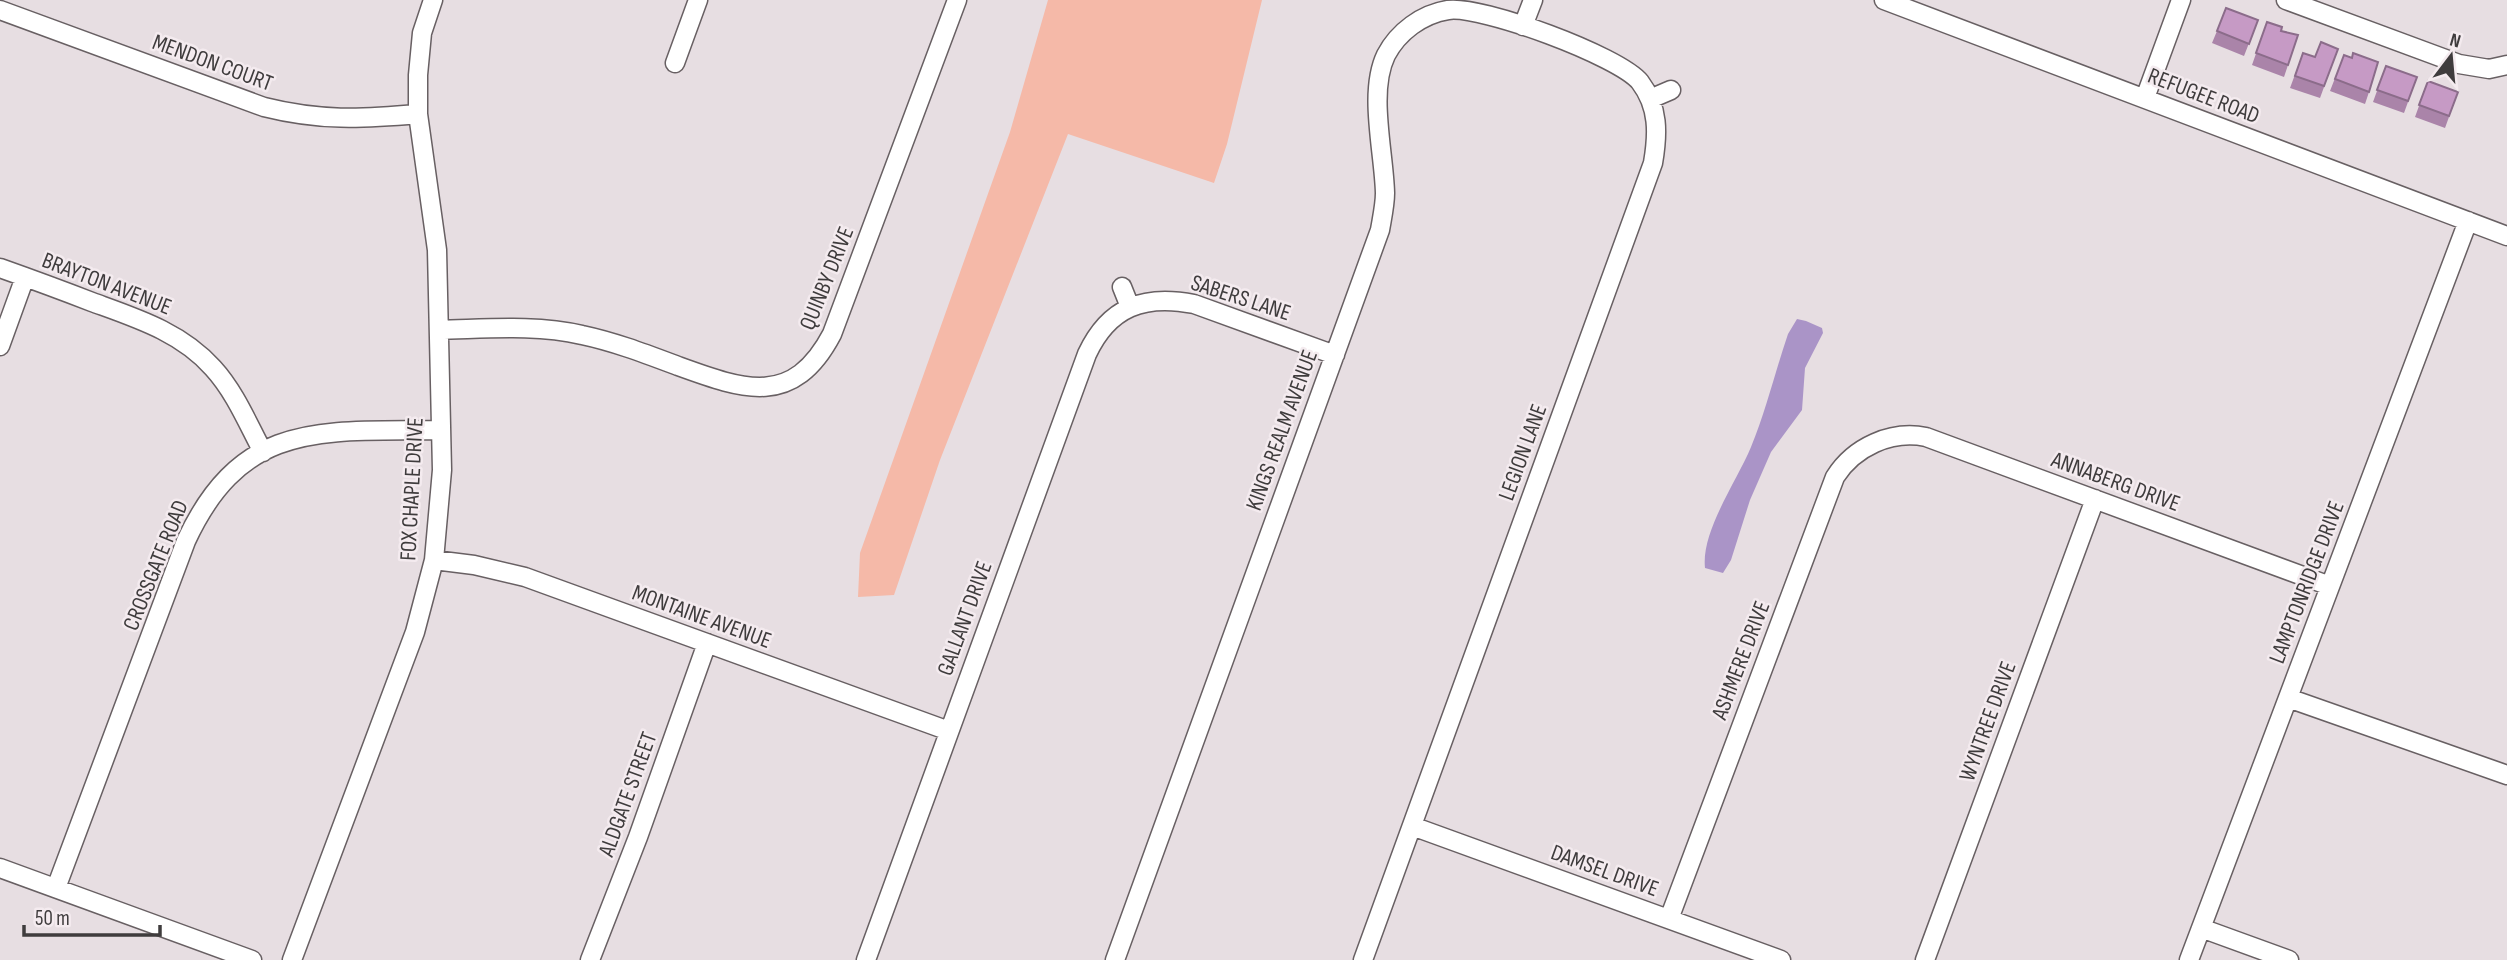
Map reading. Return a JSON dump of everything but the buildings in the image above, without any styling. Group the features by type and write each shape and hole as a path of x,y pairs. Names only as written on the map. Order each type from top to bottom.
{"street":[{"name":"FOX CHAPLE DRIVE","path":"292,960 411,643 435,560 442,470 437,250 418,114 422,33 433,0"},
{"path":"675,63 698,0"},
{"name":"QUINBY DRIVE","path":"439,330 511,328 580,334 627,347 726,383 746,387 768,387 796,377 817,359 832,334 957,0"},
{"path":"1523,26 1533,0"},
{"name":"REFUGEE ROAD","path":"1884,0 2507,236"},
{"path":"2145,98 2182,0"},
{"path":"2286,0 2310,4 2459,64 2488,69 2504,65"},
{"name":"KINGS REALM AVENUE","path":"1115,960 1380,230 1385,195 1378,98 1385,57 1396,40 1411,25 1429,15 1449,9 1490,14 1523,26"},
{"name":"MENDON COURT","path":"0,10 264,107 343,119 418,114"},
{"name":"LEGION LANE","path":"1363,960 1653,163 1657,141 1657,120 1650,99 1639,81 1623,67 1604,56 1523,26"},
{"path":"1650,99 1671,90"},
{"name":"LAMPTONRIDGE DRIVE","path":"2189,960 2468,221"},
{"name":"BRAYTON AVENUE","path":"0,268 139,319 175,336 198,352 215,370 239,406 263,452"},
{"path":"0,346 25,277"},
{"path":"1122,287 1130,307"},
{"name":"SABERS LANE","path":"1130,307 1150,300 1194,304 1335,355"},
{"name":"GALLANT DRIVE","path":"866,960 1087,354 1104,326 1130,307"},
{"name":"CROSSGATE ROAD","path":"56,888 186,541 198,514 227,477 244,462 299,436 317,433 441,430"},
{"name":"ANNABERG DRIVE","path":"1884,440 1907,435 1926,437 2330,586"},
{"name":"ASHMERE DRIVE","path":"1669,919 1835,477 1852,456 1884,440"},
{"name":"WYNTREE DRIVE","path":"1925,960 2095,499"},
{"name":"MONTAINE AVENUE","path":"435,560 474,565 525,577 949,731"},
{"name":"ALDGATE STREET","path":"590,960 638,837 707,643"},
{"path":"2288,698 2507,775"},
{"name":"DAMSEL DRIVE","path":"1412,826 1781,960"},
{"path":"0,868 252,960"},
{"path":"2201,928 2289,960"}],"shaded area":[{"path":"1048,0 1262,0 1227,144 1214,183 1068,134 940,460 894,595 858,597 860,553 1010,132"},
{"path":"1797,319 1822,328 1823,333 1805,368 1802,410 1771,452 1750,500 1731,560 1723,573 1705,568 1705,554 1714,522 1751,447 1788,334"}]}
